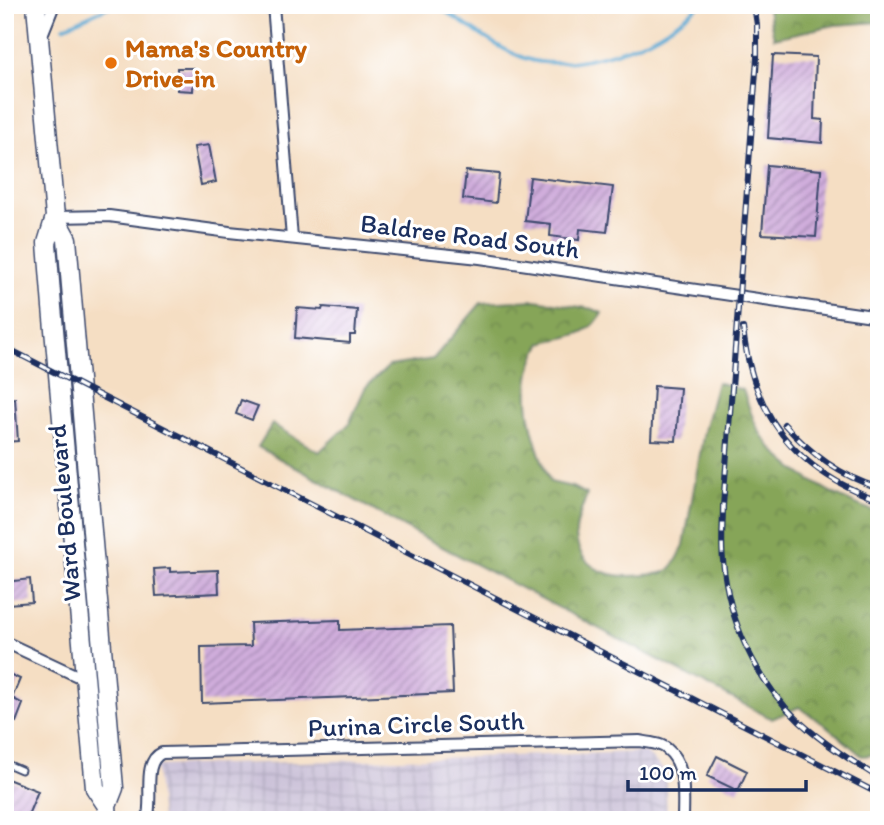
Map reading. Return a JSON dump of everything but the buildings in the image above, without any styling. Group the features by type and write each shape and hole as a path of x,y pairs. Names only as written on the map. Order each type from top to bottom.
{"highway":[{"name":"Ward Boulevard","path":"36,5 55,217 47,243 85,680 95,788 107,813"},
{"name":"Ward Boulevard","path":"55,217 67,239 114,788 107,813"}],"street":[{"path":"39,41 54,5"},
{"path":"273,5 292,238"},
{"name":"Baldree Road South","path":"55,217 109,216 480,258 879,317"},
{"path":"5,642 106,690"},
{"name":"Purina Circle South","path":"147,820 151,804 150,764 162,753 640,741 658,744 667,749 677,763 682,782 683,820"}],"lane":[{"path":"5,763 21,770"}],"shaded area":[{"path":"645,752 662,768 666,782 667,820 161,820 156,766"}],"green space":[{"path":"767,5 879,5 879,22 835,25 774,38"},
{"path":"535,300 593,309 602,313 591,327 584,331 542,343 529,377 528,395 533,430 550,482 587,494 578,520 576,536 584,558 591,565 610,574 632,576 663,573 674,564 684,545 704,431 717,382 743,390 759,431 769,445 796,470 846,500 879,513 879,754 862,756 799,707 772,719 402,526 258,447 272,424 319,452 349,424 365,388 389,366 433,359 481,303"}],"waterway":[{"path":"64,27 113,5"},
{"path":"434,5 514,54 542,62 578,61 617,52 651,38 700,5"},
{"path":"5,43 12,41"}],"railway":[{"path":"754,5 757,58 723,506 722,547 726,583 738,627 747,648 770,688 784,706 809,730 879,778"},
{"path":"743,328 756,388 783,436 824,474 879,500"},
{"path":"5,347 879,794"},
{"path":"784,424 827,463 879,488"}],"place":[{"name":"Mama's Country Drive-in","path":"111,63"}]}
